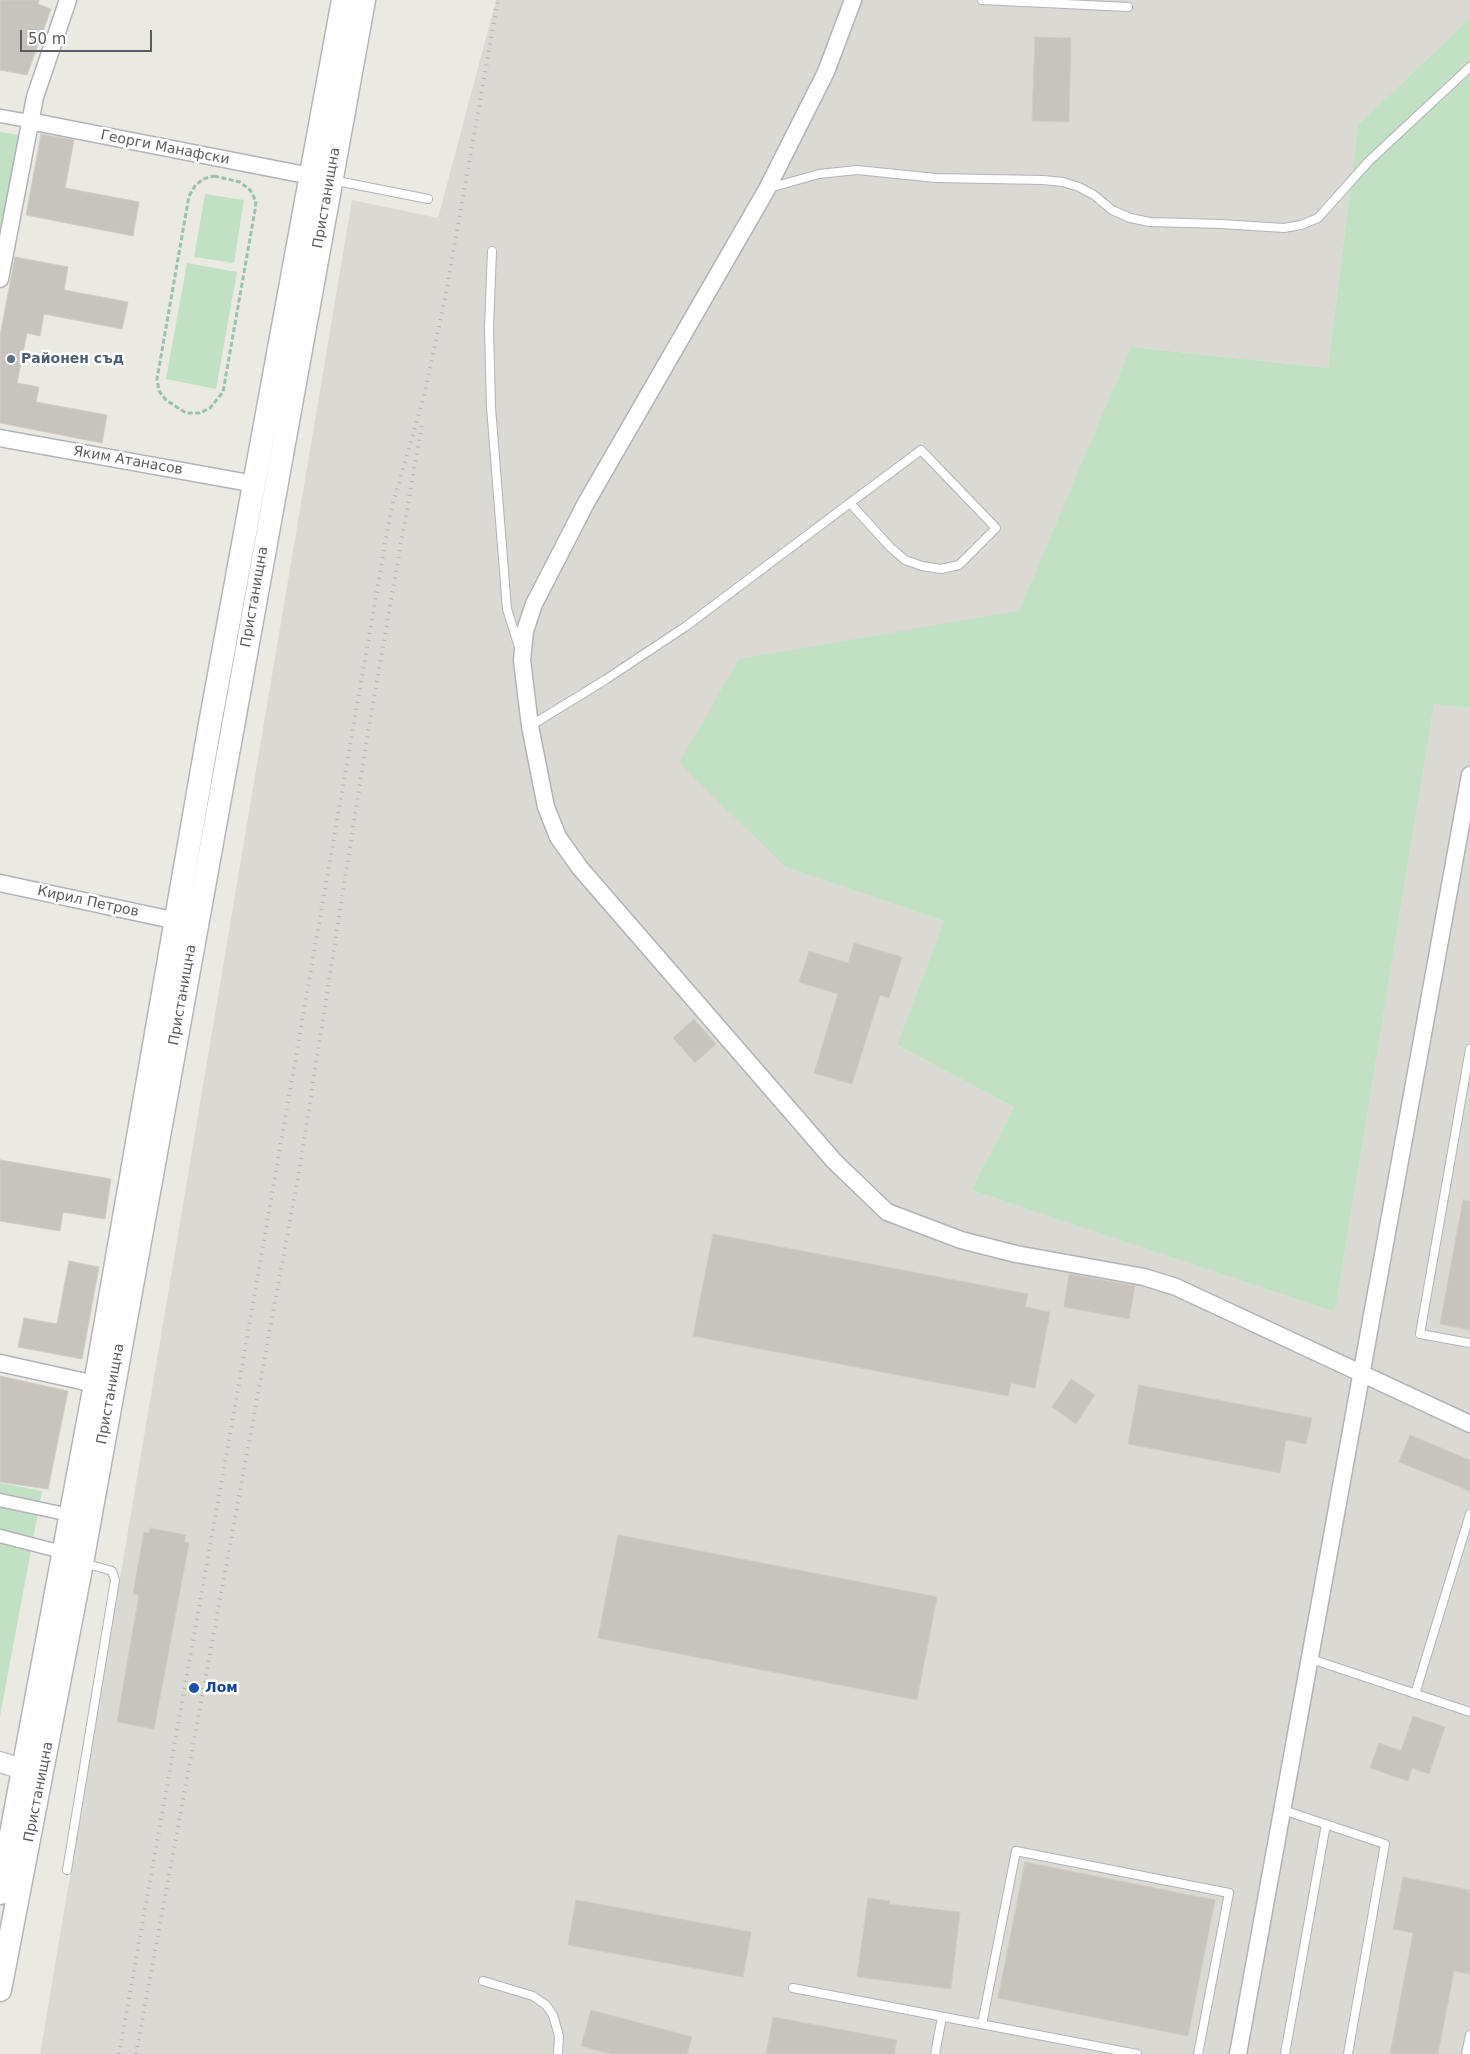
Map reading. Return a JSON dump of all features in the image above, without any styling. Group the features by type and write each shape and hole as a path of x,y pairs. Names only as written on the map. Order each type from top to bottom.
{"main road":[{"name":"Пристанищна","path":"0,1990 33,1773 321,178 343,0"},
{"name":"Пристанищна","path":"72,1557 70,1515 177,921 210,724 256,484 321,178 364,0"},
{"name":"Пристанищна","path":"1,1884 33,1773"}],"street":[{"path":"0,279 29,121 35,97 68,0"},
{"path":"853,0 826,72 767,189 586,503 534,604 526,631 522,660 530,726 546,807 558,837 580,868 834,1161 887,1212 970,1243 1016,1254 1144,1277 1176,1287 1470,1424"},
{"name":"Георги Манафски","path":"0,116 321,178"},
{"name":"Яким Атанасов","path":"0,438 256,484"},
{"path":"1238,2054 1470,775"},
{"name":"Кирил Петров","path":"0,883 177,921"},
{"path":"0,1363 95,1384"},
{"path":"0,1500 70,1515"},
{"path":"0,1536 72,1557"},
{"path":"0,1762 33,1773"}],"lane":[{"path":"982,0 1128,6"},
{"path":"767,189 818,174 857,170 936,178 1043,180 1063,182 1079,187 1094,194 1112,210 1130,218 1150,222 1284,228 1301,225 1318,218 1369,162 1470,67"},
{"path":"321,178 428,199"},
{"path":"492,251 491,377 499,516 507,609 522,660"},
{"path":"530,726 606,680 685,627 850,503 921,450 996,528 959,565 941,569 922,566 905,560 890,547 850,503"},
{"path":"1470,1050 1420,1334 1470,1343"},
{"path":"1415,1694 1470,1514"},
{"path":"67,1870 115,1580 112,1571 72,1557"},
{"path":"1311,1658 1470,1712"},
{"path":"1283,1810 1385,1844 1348,2054"},
{"path":"1285,2054 1326,1824"},
{"path":"982,2024 1016,1851 1229,1893 1198,2054"},
{"path":"483,1981 533,1996 546,2005 553,2015 559,2036 558,2054"},
{"path":"793,1988 1137,2054"},
{"path":"935,2054 942,2017"},
{"path":"1466,2054 1470,2035"}],"path":[{"path":"214,176 240,182 250,190 256,201 223,392 210,408 200,413 186,413 166,400 159,391 157,379 189,196 195,186 204,179 214,176"}],"shaded area":[{"path":"496,0 1470,0 1470,18 1358,125 1328,368 1131,347 1019,612 740,659 786,867 944,921 897,1045 1014,1107 971,1190 1335,1312 1434,704 1470,708 1470,2054 40,2054 352,200 438,218"}],"green space":[{"path":"1470,18 1470,708 1434,704 1335,1312 971,1190 1014,1107 897,1045 944,921 786,867 679,763 739,659 1019,611 1131,347 1328,368 1358,125"},
{"path":"0,132 19,135 0,237"},
{"path":"205,194 244,200 234,263 194,257"},
{"path":"187,263 237,272 216,389 166,379"},
{"path":"0,1483 42,1491 0,1716"}],"building":[{"path":"0,0 39,0 38,4 51,9 27,75 0,70"},
{"path":"1035,37 1071,38 1069,122 1032,121"},
{"path":"41,134 74,140 65,188 139,202 133,236 26,215"},
{"name":"Районен съд","path":"15,257 68,267 64,290 128,302 122,329 44,314 40,336 27,333 17,383 39,387 36,402 107,415 102,443 0,423 0,336"},
{"path":"854,943 902,957 889,998 880,995 852,1084 814,1073 838,994 799,982 809,951 848,963"},
{"path":"694,1019 716,1044 695,1063 673,1038"},
{"path":"0,1160 111,1179 105,1219 63,1212 60,1231 0,1221"},
{"path":"1463,1200 1470,1201 1470,1330 1440,1324"},
{"path":"713,1234 1028,1294 1025,1307 1050,1312 1035,1388 1011,1383 1008,1396 693,1336"},
{"path":"69,1261 99,1267 82,1359 18,1347 24,1318 57,1324"},
{"path":"1069,1274 1135,1286 1129,1319 1064,1307"},
{"path":"0,1376 68,1391 48,1489 0,1482"},
{"path":"1071,1379 1095,1395 1076,1424 1052,1407"},
{"path":"1139,1385 1312,1418 1306,1444 1286,1440 1280,1473 1128,1444"},
{"path":"1410,1435 1470,1460 1470,1491 1399,1462"},
{"path":"150,1528 186,1535 184,1542 189,1543 154,1729 117,1722 139,1595 133,1594 144,1532 149,1533"},
{"path":"618,1535 937,1597 917,1700 598,1638"},
{"path":"1413,1716 1445,1727 1429,1774 1412,1768 1408,1781 1370,1768 1379,1743 1401,1751"},
{"path":"1025,1862 1215,1900 1188,2036 998,1998"},
{"path":"1403,1877 1470,1890 1470,1974 1454,1971 1438,2054 1390,2054 1413,1933 1393,1929"},
{"path":"868,1898 890,1901 889,1904 960,1912 951,1989 857,1977"},
{"path":"576,1900 751,1932 743,1977 568,1945"},
{"path":"591,2010 692,2037 687,2054 612,2054 581,2046"},
{"path":"773,2017 897,2040 894,2054 766,2054"}],"railway":[{"path":"119,2054 236,1401 391,510 424,396 445,298 498,0"},
{"path":"136,2054 299,1172 368,732 422,424"}],"place":[{"name":"Районен съд","path":"11,359"},
{"name":"Лом","path":"194,1688"}]}
